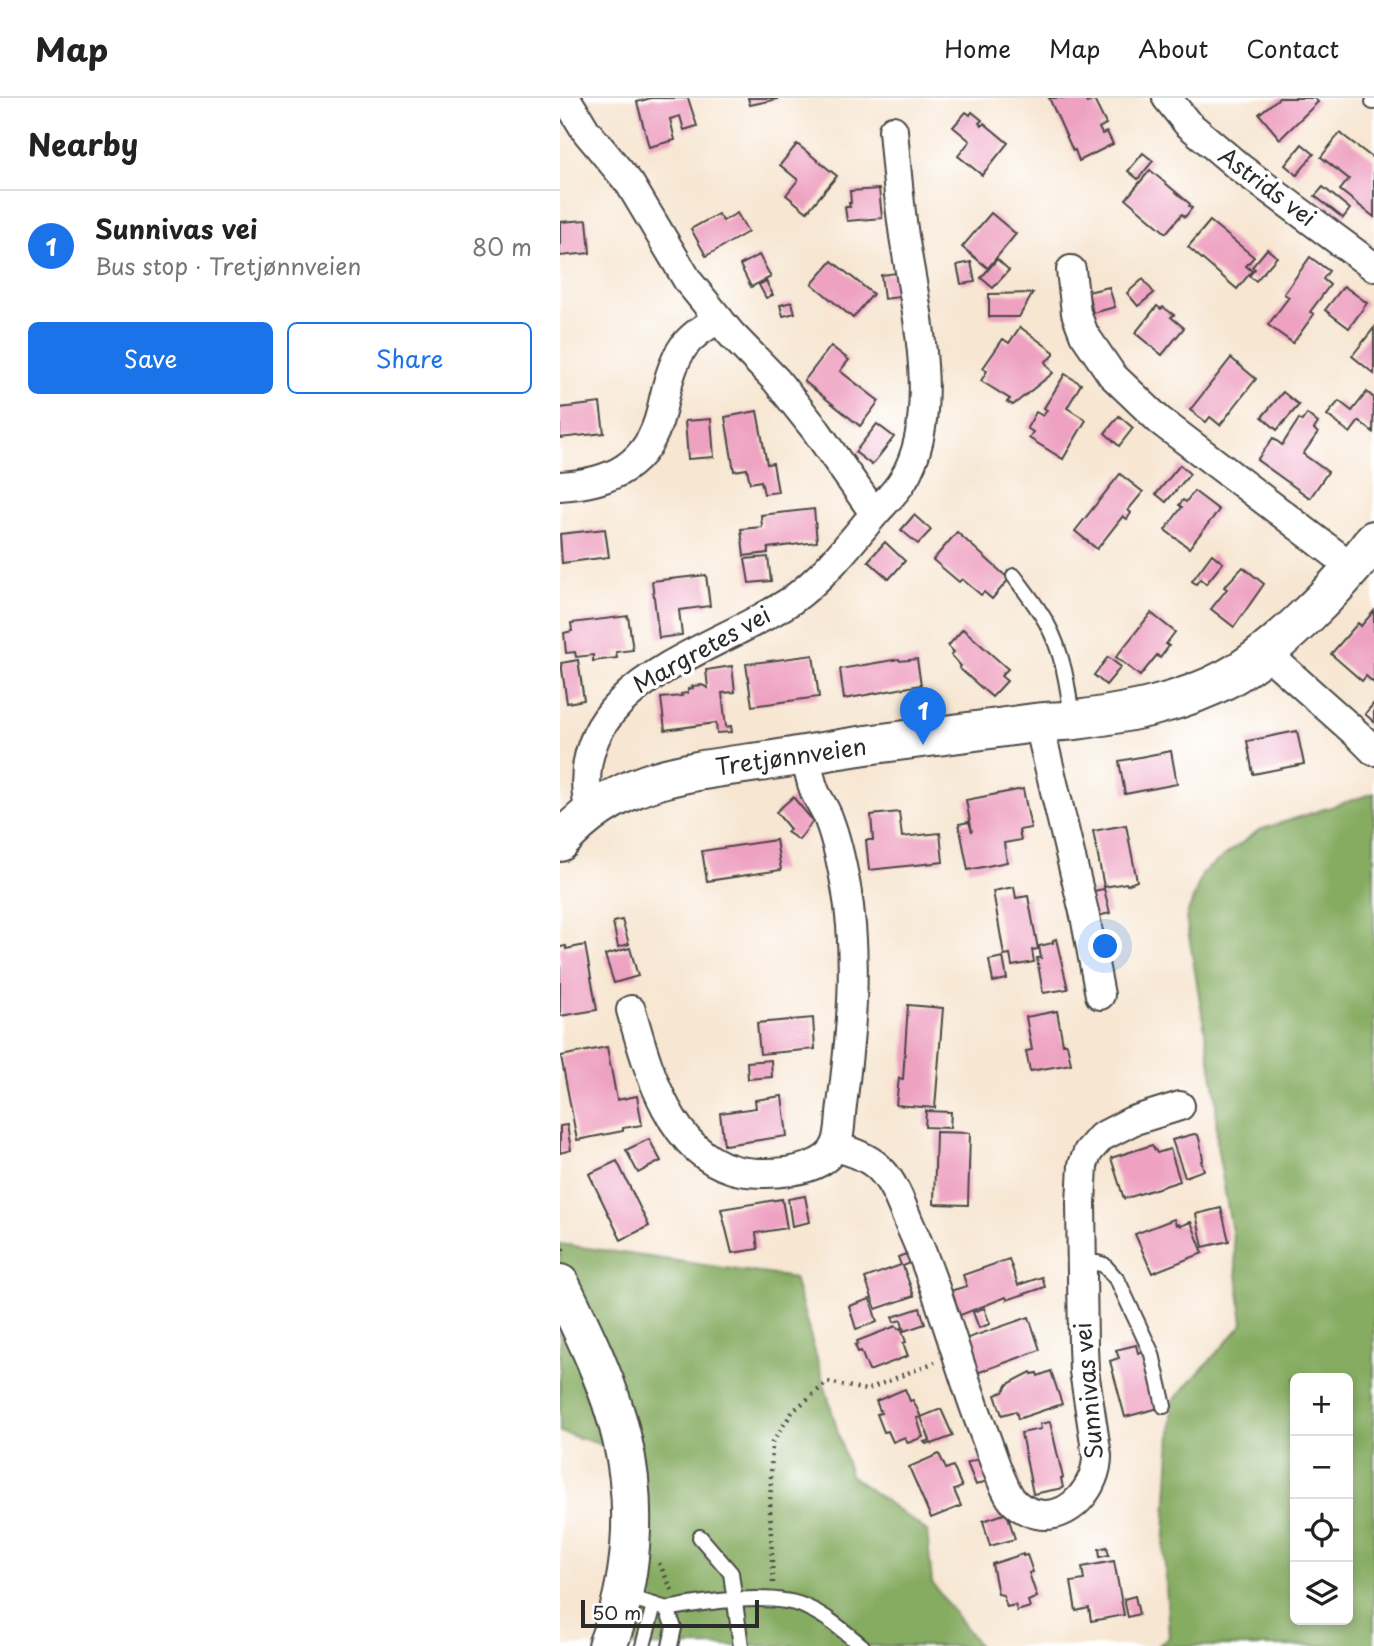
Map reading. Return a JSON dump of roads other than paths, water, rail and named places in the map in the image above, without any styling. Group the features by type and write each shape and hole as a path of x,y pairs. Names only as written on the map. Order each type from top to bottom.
{"street":[{"path":"566,98 586,131 630,184 671,255 719,319 776,380 876,512"},
{"name":"Astrids vei","path":"1167,98 1187,123 1239,167 1374,267"},
{"name":"Margretes vei","path":"590,814 584,798 581,774 584,751 591,731 609,705 651,674 792,599 834,562 903,480 918,447 922,419 919,325 902,223 894,130"},
{"name":"Tretjønnveien","path":"560,842 590,814 644,783 675,774 1115,714 1184,697 1228,678 1265,652 1307,614 1363,554 1159,420 1112,375 1084,334 1076,313 1071,270"},
{"path":"560,486 579,485 615,475 642,453 655,431 674,365 683,347 694,335 719,319"},
{"path":"1265,652 1374,751"},
{"path":"1057,721 1043,741 1094,958 1100,995"},
{"path":"631,1010 650,1076 672,1117 695,1149 727,1168 765,1174 808,1166 825,1157 835,1147 845,1079 851,1001 851,938 846,890 837,845 829,819 814,790 807,755"},
{"name":"Sunnivas vei","path":"835,1147 872,1162 883,1171 894,1189 928,1264 969,1393 1010,1497 1031,1513 1043,1515 1066,1510 1087,1488 1097,1469 1084,1371 1082,1178 1088,1153 1101,1137 1132,1121 1180,1106"},
{"path":"560,1284 599,1374 622,1438 631,1531 648,1603 607,1646"}],"lane":[{"path":"1014,576 1047,623 1058,649 1066,677 1057,721"},
{"path":"1081,1264 1104,1265 1118,1281 1152,1354 1164,1406"},
{"path":"699,1536 731,1573 741,1646"},
{"path":"648,1603 774,1598 807,1606 862,1646"},
{"path":"643,1646 648,1603"},
{"path":"648,1603 674,1628 670,1646"}],"place":[{"name":"Sunnivas vei","path":"923,745"}]}
